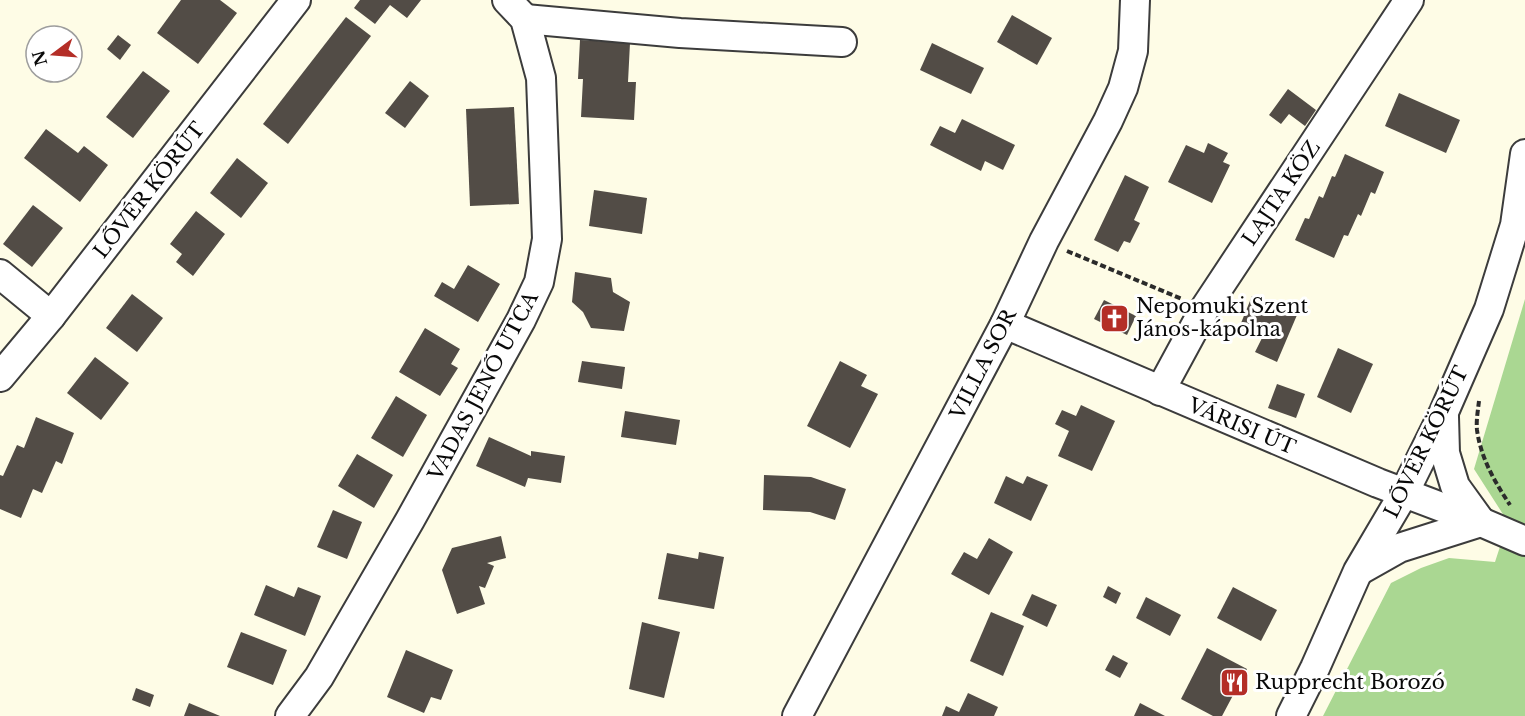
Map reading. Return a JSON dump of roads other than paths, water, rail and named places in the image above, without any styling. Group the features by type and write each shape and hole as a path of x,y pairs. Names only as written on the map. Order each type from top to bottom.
{"street":[{"name":"LŐVÉR KÖRÚT","path":"0,377 51,316 296,0"},
{"name":"VILLA SOR","path":"797,716 1005,324 1044,241 1123,88 1133,51 1135,0"},
{"name":"LAJTA KÖZ","path":"1160,391 1205,308 1409,0"},
{"name":"VADAS JENŐ UTCA","path":"290,716 319,677 410,520 521,320 539,282 547,238 541,78 516,10 680,33 842,42"},
{"name":"LŐVÉR KÖRÚT","path":"1291,716 1316,668 1358,571 1404,493 1489,309 1515,225 1525,154"},
{"path":"0,273 51,316"},
{"name":"VÁRISI ÚT","path":"1005,324 1404,493 1525,541"},
{"path":"1358,571 1399,548 1481,522 1455,486 1445,453 1443,412"}],"place":[{"name":"Nepomuki Szent János-kápolna","path":"1115,318"},
{"name":"Rupprecht Borozó","path":"1234,682"}]}
